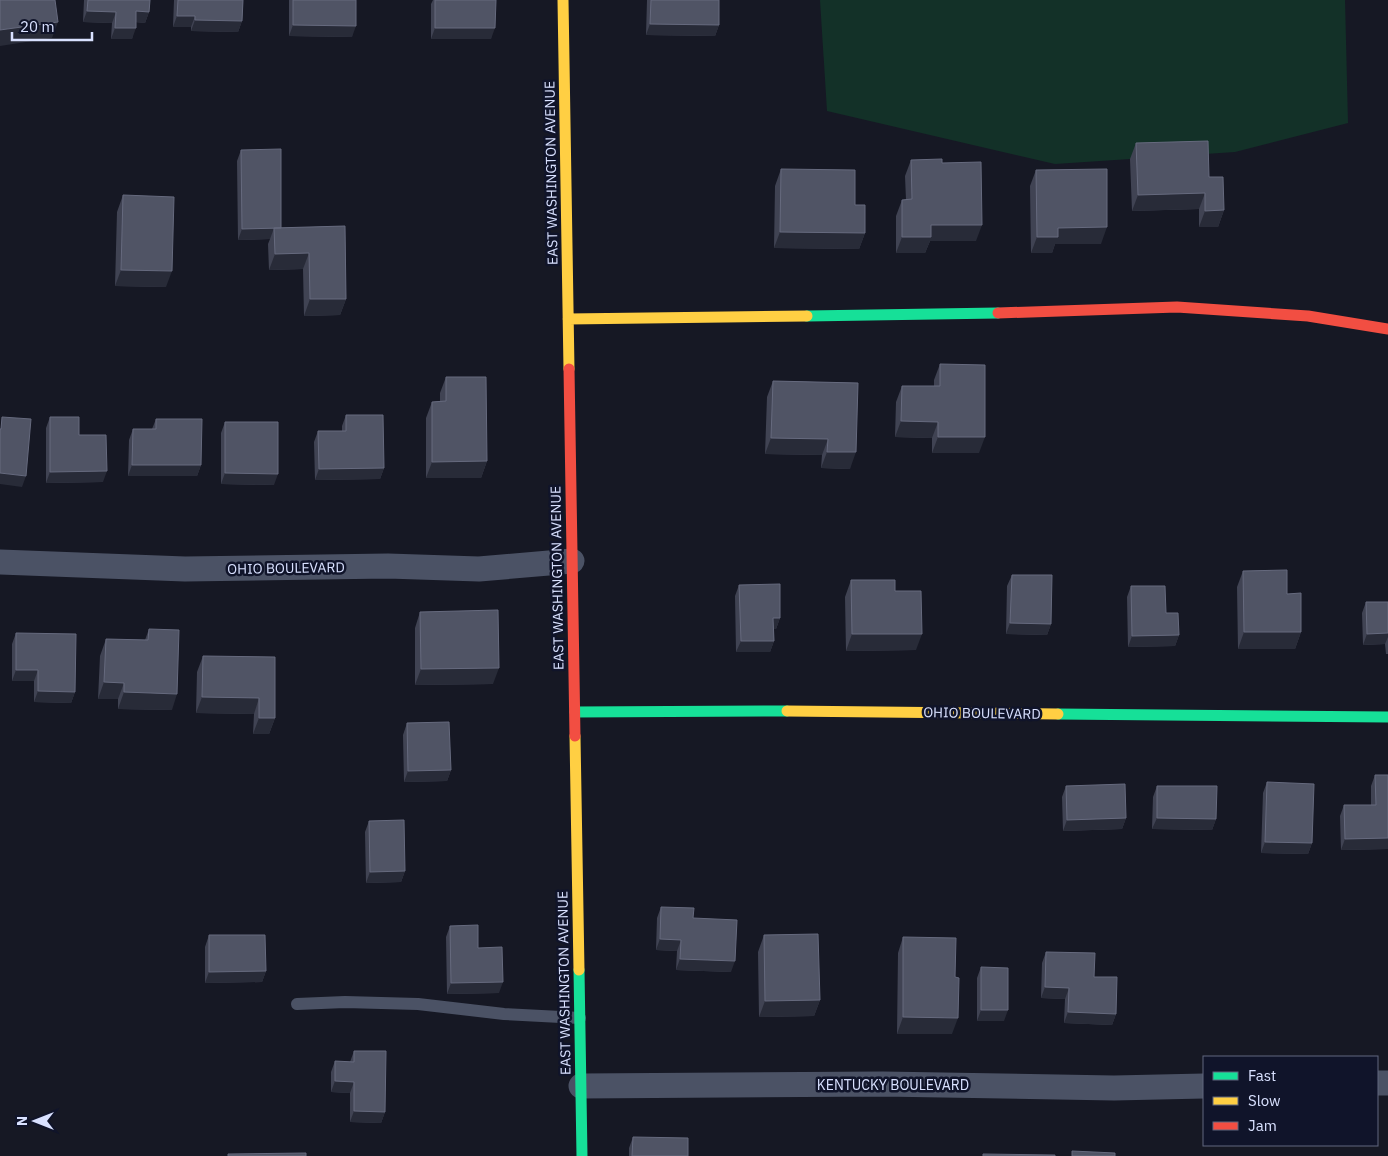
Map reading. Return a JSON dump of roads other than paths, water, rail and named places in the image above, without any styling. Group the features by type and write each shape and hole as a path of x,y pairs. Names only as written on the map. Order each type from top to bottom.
{"street":[{"name":"EAST WASHINGTON AVENUE","path":"563,0 582,1156"},
{"path":"568,319 960,314 1177,307 1308,316 1388,329"},
{"name":"OHIO BOULEVARD","path":"0,562 185,569 388,566 479,569 572,561"},
{"name":"OHIO BOULEVARD","path":"575,712 791,711 1388,717"},
{"name":"KENTUCKY BOULEVARD","path":"581,1086 873,1084 1114,1088 1203,1086"}],"lane":[{"path":"296,1004 345,1002 418,1004 504,1014 580,1018"}]}
